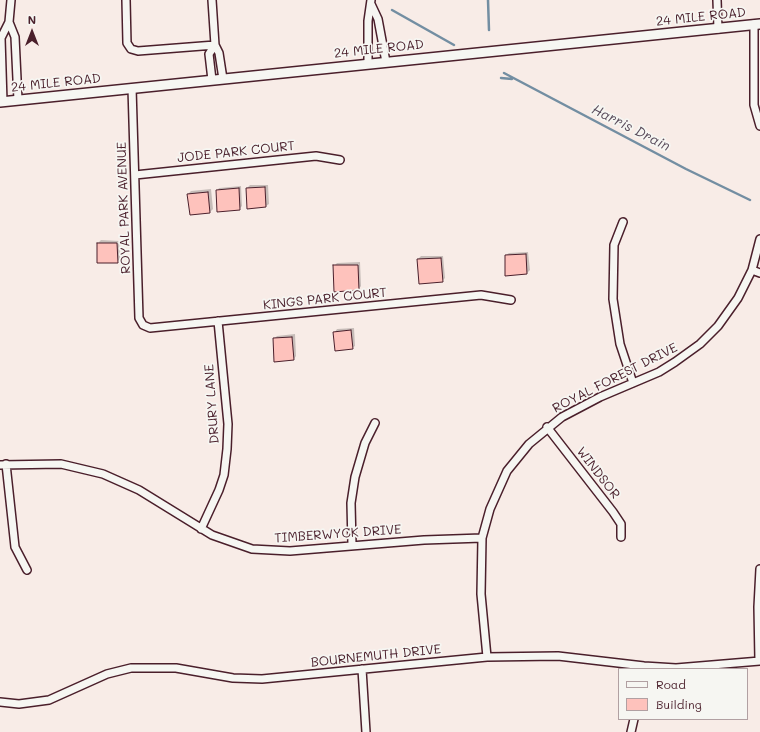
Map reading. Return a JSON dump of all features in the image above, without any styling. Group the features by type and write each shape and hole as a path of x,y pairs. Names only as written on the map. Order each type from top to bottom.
{"street":[{"path":"1,102 1,38 8,22 11,0"},
{"path":"126,0 127,43 130,49 138,52 215,45"},
{"path":"212,0 215,45 219,53 223,79"},
{"path":"717,0 718,29"},
{"path":"371,1 378,20 386,62"},
{"path":"368,63 368,21 371,1"},
{"path":"8,22 15,37 18,100"},
{"path":"757,24 754,105 760,126"},
{"name":"24 MILE ROAD","path":"1,102 757,24"},
{"path":"212,80 209,54 215,45"},
{"name":"ROYAL PARK AVENUE","path":"132,88 139,318 142,325"},
{"name":"JODE PARK COURT","path":"135,175 316,156 340,160"},
{"path":"623,222 614,245 613,299 620,344 633,383"},
{"name":"ROYAL FOREST DRIVE","path":"487,657 481,594 482,538 490,509 507,471 529,444 547,428 580,406 633,383 675,362 700,344 718,326 732,308 752,270 760,239"},
{"path":"752,270 760,273"},
{"name":"KINGS PARK COURT","path":"142,325 150,328 481,295 510,300"},
{"name":"DRURY LANE","path":"201,529 219,490 224,475 227,449 228,424 218,321"},
{"path":"352,546 351,503 355,477 365,443 375,423"},
{"name":"WINDSOR","path":"547,428 613,512 621,524 621,537"},
{"name":"TIMBERWYCK DRIVE","path":"3,465 61,464 103,474 139,490 201,529 222,540 243,547 270,551 290,551 424,540 482,538"},
{"path":"3,465 15,546 27,570"},
{"path":"760,569 758,607 760,661"},
{"name":"BOURNEMUTH DRIVE","path":"0,702 18,704 49,700 107,674 131,668 176,668 233,678 262,679 487,657 558,656 644,668 695,667 760,661"},
{"path":"362,669 366,732"},
{"path":"631,732 634,720"}],"building":[{"path":"265,187 266,207 247,209 246,188"},
{"path":"239,188 240,210 217,212 216,190"},
{"path":"208,192 210,213 190,215 187,194"},
{"path":"97,243 117,243 118,263 97,263"},
{"path":"526,254 527,274 505,276 505,255"},
{"path":"441,258 443,282 419,284 417,259"},
{"path":"333,265 358,265 359,290 334,292"},
{"path":"351,330 353,349 335,351 333,332"},
{"path":"292,337 294,360 274,362 273,338"}],"waterway":[{"path":"488,0 489,30"},
{"name":"Harris Drain","path":"392,10 454,45"},
{"name":"Harris Drain","path":"504,73 686,169 750,200"},
{"name":"Harris Drain","path":"501,78 512,79"}]}
